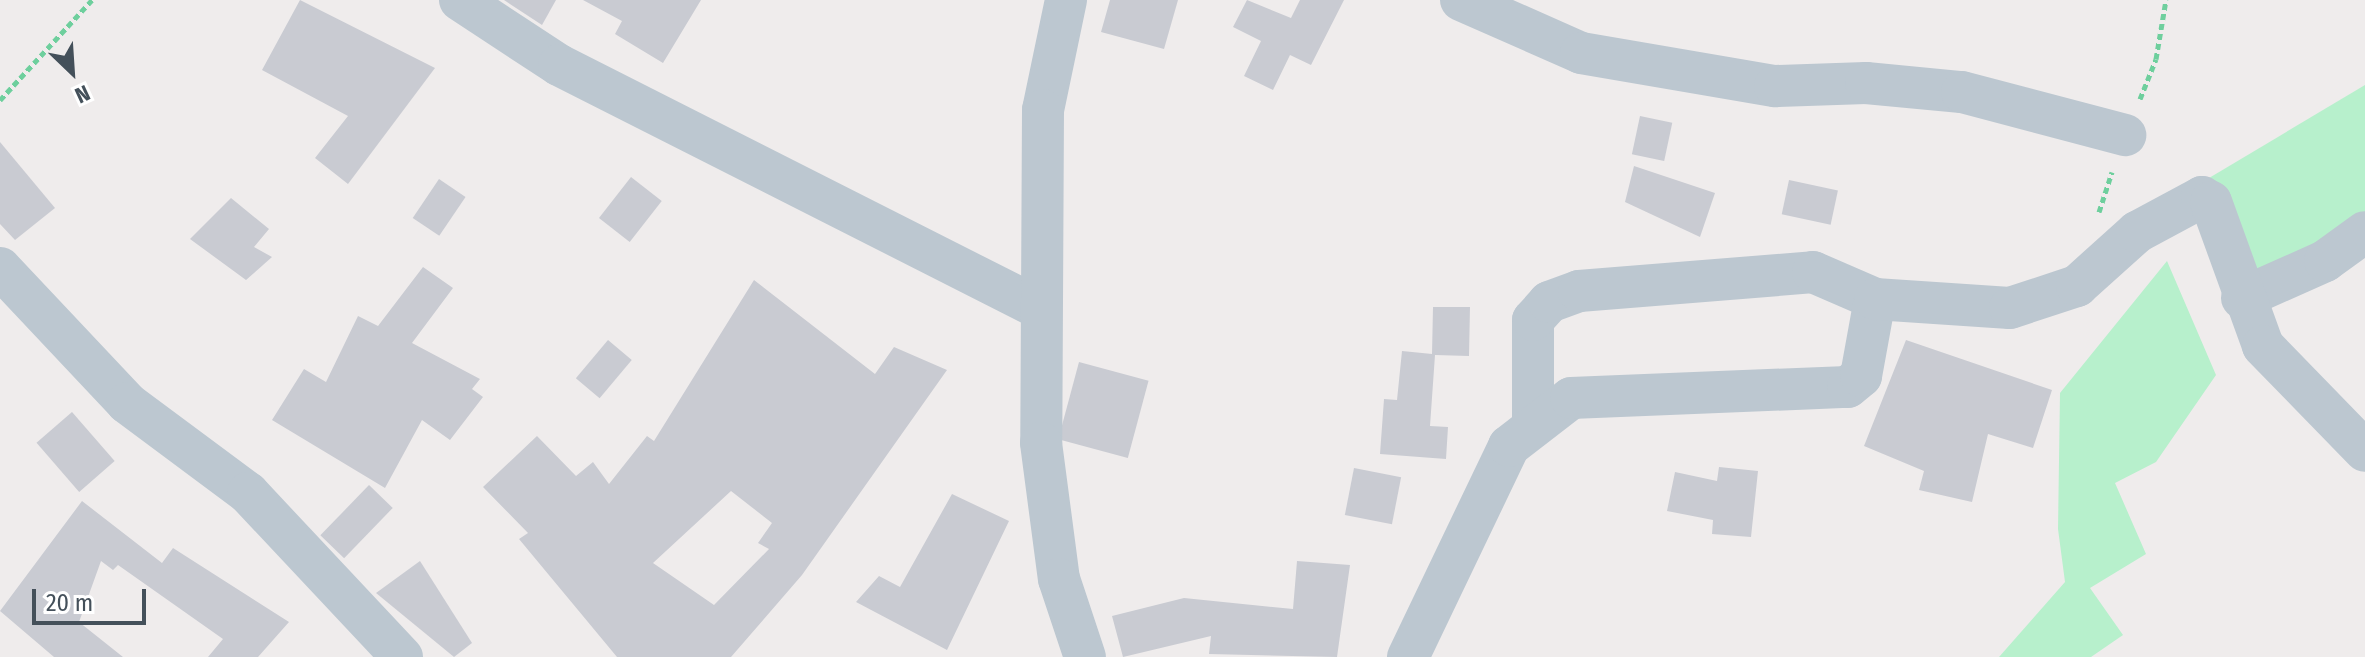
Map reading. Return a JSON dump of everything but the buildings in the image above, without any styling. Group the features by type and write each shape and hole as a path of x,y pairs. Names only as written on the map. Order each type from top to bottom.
{"street":[{"path":"460,0 559,65 1039,308"},
{"path":"1066,0 1043,110 1039,308 1041,443 1059,579 1085,657"},
{"path":"1461,0 1581,53 1775,86 1866,83 1962,92 2125,135"},
{"path":"1533,421 1533,320 1549,302 1579,291 1813,272 1875,299 2010,308 2077,286 2137,232 2202,197 2211,202 2242,298 2263,346 2365,451"},
{"path":"2242,298 2325,261 2365,232"},
{"path":"0,268 127,403 248,493 402,657"},
{"path":"1408,657 1509,446 1533,421 1571,398 1848,387 1861,376 1875,299"}],"path":[{"path":"0,100 92,0"}],"green space":[{"path":"2365,85 2365,217 2247,291 2204,181"},
{"path":"2167,261 2216,375 2156,462 2115,483 2146,554 2090,588 2123,635 2091,657 1999,657 2065,582 2058,529 2060,393"}]}
